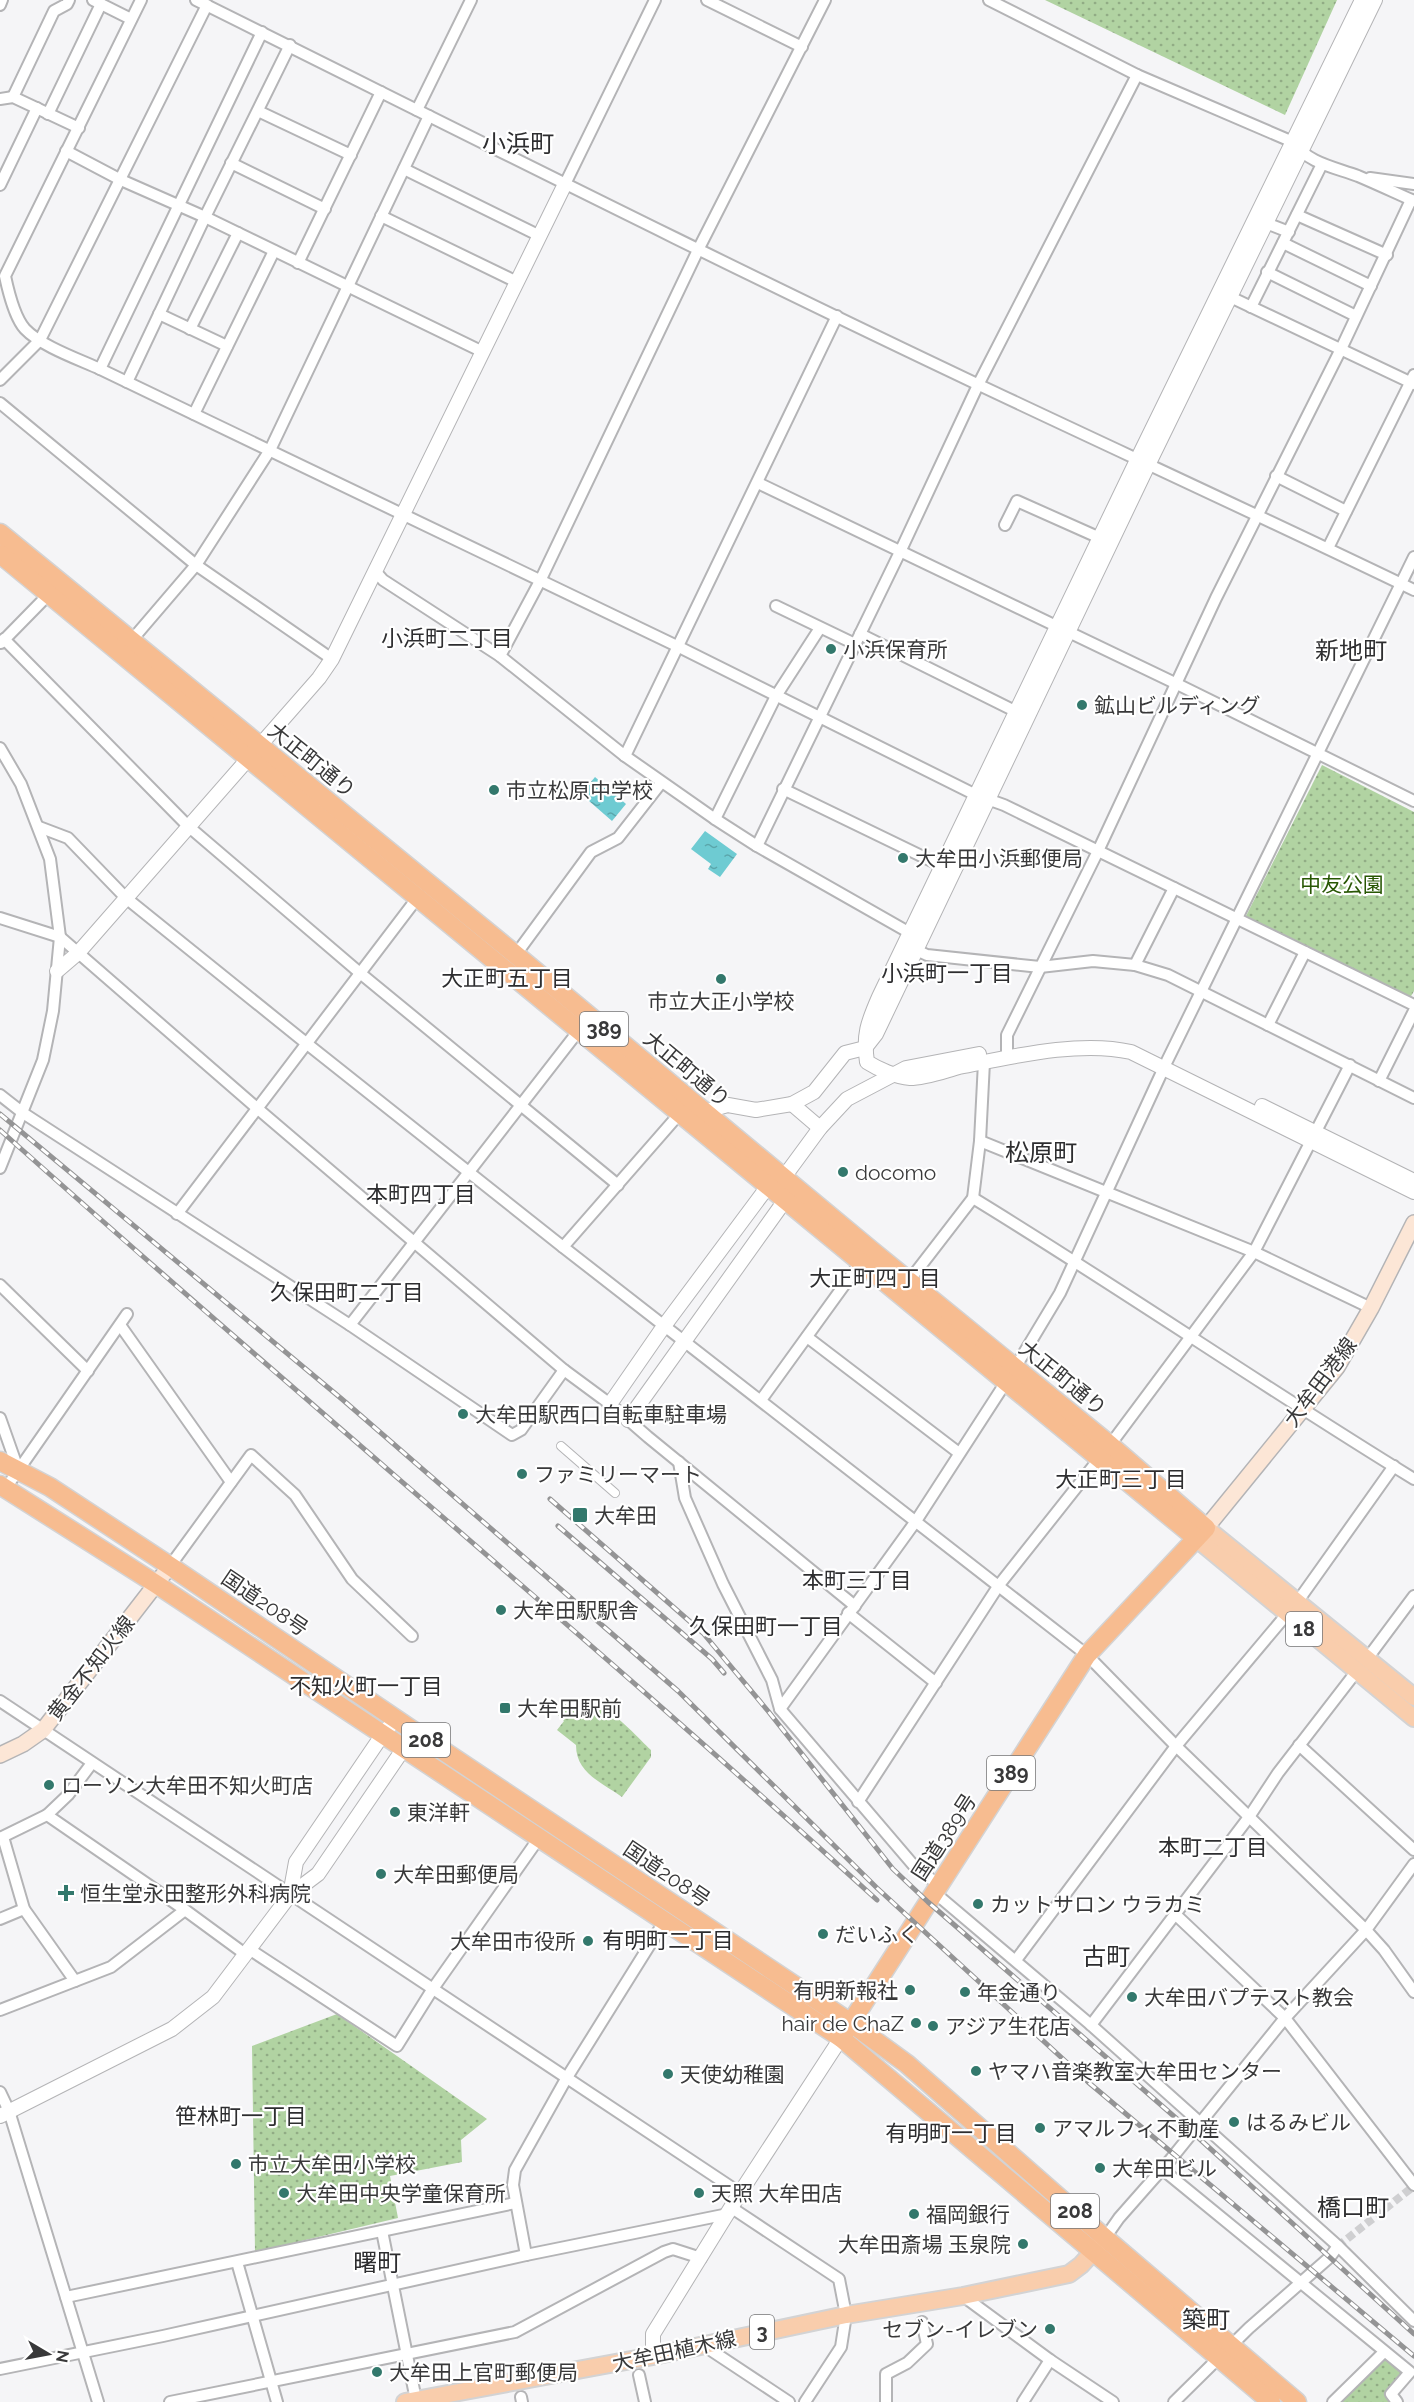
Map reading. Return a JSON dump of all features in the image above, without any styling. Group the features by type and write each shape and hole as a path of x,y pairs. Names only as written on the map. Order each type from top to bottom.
{"highway":[{"name":"大正町通り","path":"0,533 131,641 418,897 510,961 580,1029 776,1181 1201,1533"},
{"name":"大正町通り","path":"0,554 253,751 510,961 693,1116"},
{"name":"大正町通り","path":"776,1181 786,1199 866,1256 909,1281 1011,1375"},
{"name":"国道208号","path":"0,1461 18,1469 170,1566 846,2030"},
{"name":"国道208号","path":"3,1486 156,1584 664,1922 907,2064 1218,2358 1271,2402"},
{"name":"国道389号","path":"846,2030 1087,1655 1201,1533"},
{"name":"国道208号","path":"1100,2245 1232,2346 1297,2402"}],"main road":[{"name":"大牟田港線","path":"1201,1533 1337,1367 1371,1308 1414,1223"},
{"name":"18","path":"1201,1533 1298,1601 1414,1697"},
{"name":"18","path":"1201,1533 1287,1614 1414,1718"},
{"name":"黄金不知火線","path":"0,1755 23,1744 43,1730 170,1566"},
{"name":"大牟田植木線","path":"410,2401 653,2356 846,2315 963,2296 1069,2274 1100,2245"}],"street":[{"path":"0,5 2,0"},
{"path":"13,97 54,11 67,4 69,0"},
{"path":"141,0 79,128 3,274 24,328 40,340 402,516 679,647 982,797 1414,1005"},
{"path":"196,0 565,184 978,385 1257,514 1414,590"},
{"path":"417,110 471,0"},
{"path":"57,971 78,953 319,678 332,659 655,0"},
{"path":"707,0 802,47"},
{"path":"500,656 540,581 699,248 825,0"},
{"path":"989,0 1137,75 1297,147 1322,164 1358,176 1413,201 1257,514 1098,851 1007,1035 1006,1054"},
{"path":"1297,147 1362,0"},
{"path":"1006,1054 984,1062 910,1078 894,1074 867,1062 866,1027 942,866 982,797 1297,147 1375,0"},
{"path":"48,114 97,2 131,19"},
{"path":"0,380 40,340 207,5"},
{"path":"100,369 262,32"},
{"path":"127,382 290,45"},
{"path":"757,846 900,552 978,385 1137,75"},
{"path":"298,263 381,92"},
{"path":"0,99 13,97 79,128"},
{"path":"0,185 37,108"},
{"path":"258,111 351,155"},
{"path":"131,641 196,565 270,450 429,116"},
{"path":"66,151 121,180 205,217 483,352"},
{"path":"231,163 325,209"},
{"path":"1251,307 1322,164"},
{"path":"404,169 540,236"},
{"path":"1358,176 1414,184"},
{"path":"1297,215 1387,255"},
{"path":"381,216 517,282"},
{"path":"1261,221 1288,232"},
{"path":"190,329 238,233"},
{"path":"1282,243 1371,286"},
{"path":"194,414 274,251"},
{"path":"1267,272 1356,316"},
{"path":"1225,295 1413,381 1328,548"},
{"path":"159,314 227,346"},
{"path":"625,756 837,316"},
{"path":"0,403 196,565 332,659"},
{"path":"563,1247 618,1185 693,1116 728,1105 756,1110 792,1104 814,1092 845,1053 865,1048 876,1034 916,950 1017,712 1063,631 1100,538 1144,461"},
{"path":"1276,476 1346,511"},
{"path":"758,483 1177,684 1414,801"},
{"path":"1005,525 1017,501 1100,538"},
{"path":"780,1709 916,1521 1011,1375 1076,1262 1166,1064 1414,557"},
{"path":"376,572 383,580 500,656 661,783 757,846 910,933 916,950 927,955 1040,967 1093,961 1135,965 1168,975 1414,1098"},
{"path":"49,594 2,641 188,826 360,973 618,1185"},
{"path":"776,606 820,628 857,639 1017,712"},
{"path":"715,819 776,696 820,628"},
{"path":"0,748 21,784 50,859 60,937 53,1011 43,1060 23,1113 1,1160"},
{"path":"510,961 591,852 618,838 661,783"},
{"path":"783,789 942,866"},
{"path":"39,827 68,838 126,898 469,1174 1087,1655 1176,1746 1366,1930 1384,1950 1414,1992"},
{"path":"1135,965 1174,888"},
{"path":"177,1214 418,897"},
{"path":"0,918 60,937 564,1370 628,1419 936,1683"},
{"path":"1268,1025 1305,952"},
{"path":"1379,1081 1414,1011"},
{"path":"350,1325 580,1029"},
{"path":"610,1404 664,1326 820,1128 847,1099 906,1068 1006,1054 1090,1046 1110,1047 1166,1064 1313,1136 1414,1180"},
{"path":"909,1281 973,1198 980,1141 984,1062"},
{"path":"858,1802 999,1585 1104,1452 1254,1252 1350,1065"},
{"path":"0,1095 23,1113 350,1325 512,1435 521,1430 564,1370"},
{"path":"792,1104 820,1128"},
{"path":"1313,1136 1414,1192"},
{"path":"980,1141 1254,1252 1371,1308"},
{"path":"973,1198 1414,1479"},
{"path":"628,1419 786,1199"},
{"path":"761,1400 866,1256"},
{"path":"0,1285 88,1371"},
{"path":"3,1486 18,1469 128,1314"},
{"path":"120,1325 231,1482"},
{"path":"807,1337 959,1453"},
{"path":"0,1418 18,1469"},
{"path":"561,1446 615,1492"},
{"path":"170,1566 251,1455 295,1495 352,1579 412,1636"},
{"path":"679,1462 685,1498 723,1584 772,1680 780,1709 858,1802 937,1889 1338,2246 1414,2321"},
{"path":"1298,1601 1394,1466"},
{"path":"1367,1659 1414,1596"},
{"path":"1016,1960 1176,1746 1287,1614"},
{"path":"1091,2025 1176,1915 1299,1745 1356,1672"},
{"path":"0,1701 740,2193"},
{"path":"290,1895 296,1862 383,1734 396,1719"},
{"path":"5,2114 172,2029 213,1997 290,1895 318,1874 415,1732"},
{"path":"1299,1745 1414,1850"},
{"path":"75,1981 24,1909 1,1838 46,1815 68,1795 92,1763"},
{"path":"46,1815 247,1951 397,2046 432,1990 539,1838"},
{"path":"1100,2245 1119,2218 1285,2018 1366,1930 1414,1864"},
{"path":"0,1919 24,1909"},
{"path":"0,2010 111,1967 185,1910"},
{"path":"1176,1915 1285,2018 1414,2185"},
{"path":"526,2255 515,2203 513,2185 515,2170 566,2079 664,1922"},
{"path":"653,2356 653,2334 740,2193 846,2030"},
{"path":"0,2092 5,2114 66,2297 98,2402"},
{"path":"1162,2169 1410,2372 1391,2394 1396,2401"},
{"path":"66,2297 515,2203"},
{"path":"0,2369 83,2353 730,2211 839,2279 846,2315 841,2347 805,2402"},
{"path":"382,2231 407,2354 410,2401"},
{"path":"1174,2402 1218,2358 1330,2257 1338,2246"},
{"path":"170,2402 515,2332 664,2252 673,2249 701,2258"},
{"path":"237,2262 277,2402"},
{"path":"963,2296 1050,2360 1113,2402"},
{"path":"886,2402 886,2374 907,2363 927,2344 922,2322"},
{"path":"703,2345 789,2402"},
{"path":"1333,2402 1384,2352"},
{"path":"1023,2402 1050,2360"},
{"path":"639,2375 645,2402"}],"green space":[{"path":"1045,0 1337,0 1285,115"},
{"name":"中友公園","path":"1322,765 1414,812 1414,991 1410,998 1246,916"},
{"path":"565,1704 578,1712 598,1709 609,1712 651,1750 651,1757 622,1797 585,1770 577,1755 576,1745 557,1730 564,1721 556,1713"},
{"path":"337,2014 487,2119 461,2140 462,2162 390,2176 398,2218 255,2252 252,2046"},
{"path":"1386,2359 1403,2373 1385,2392 1391,2402 1338,2402"}],"water":[{"path":"595,777 626,804 612,821 581,794"},
{"path":"705,831 737,854 720,877 708,869 711,864 691,849"}],"tunnel":[{"path":"1338,2246 1414,2186"}],"railway":[{"path":"0,1114 343,1400 678,1691 877,1888 1088,2082 1414,2356"},
{"path":"0,1130 660,1706 877,1900"},
{"path":"550,1499 703,1633 893,1869 1192,2132 1414,2334"},
{"path":"558,1526 712,1659 724,1673"}],"place":[{"name":"小浜保育所","path":"831,649"},
{"name":"鉱山ビルディング","path":"1082,705"},
{"name":"市立松原中学校","path":"494,790"},
{"name":"大牟田小浜郵便局","path":"903,858"},
{"name":"市立大正小学校","path":"721,979"},
{"name":"docomo","path":"843,1172"},
{"name":"大牟田駅西口自転車駐車場","path":"463,1414"},
{"name":"ファミリーマート","path":"522,1474"},
{"name":"大牟田","path":"580,1515"},
{"name":"大牟田駅駅舎","path":"501,1610"},
{"name":"大牟田駅前","path":"505,1708"},
{"name":"ローソン大牟田不知火町店","path":"49,1785"},
{"name":"東洋軒","path":"395,1812"},
{"name":"大牟田郵便局","path":"381,1874"},
{"name":"恒生堂永田整形外科病院","path":"66,1893"},
{"name":"カットサロン ウラカミ","path":"978,1904"},
{"name":"だいふく","path":"823,1934"},
{"name":"大牟田市役所","path":"588,1941"},
{"name":"有明新報社","path":"910,1990"},
{"name":"年金通り","path":"965,1992"},
{"name":"大牟田バプテスト教会","path":"1132,1997"},
{"name":"hair de ChaZ","path":"916,2023"},
{"name":"アジア生花店","path":"933,2026"},
{"name":"ヤマハ音楽教室大牟田センター","path":"976,2071"},
{"name":"天使幼稚園","path":"668,2074"},
{"name":"はるみビル","path":"1234,2122"},
{"name":"アマルフィ不動産","path":"1040,2128"},
{"name":"市立大牟田小学校","path":"236,2164"},
{"name":"大牟田ビル","path":"1100,2168"},
{"name":"大牟田中央学童保育所","path":"284,2193"},
{"name":"天照 大牟田店","path":"699,2193"},
{"name":"福岡銀行","path":"914,2214"},
{"name":"大牟田斎場 玉泉院","path":"1023,2244"},
{"name":"セブン-イレブン","path":"1050,2329"},
{"name":"大牟田上官町郵便局","path":"377,2372"}],"district":[{"name":"小浜町","path":"518,143"},
{"name":"小浜町二丁目","path":"447,638"},
{"name":"新地町","path":"1351,650"},
{"name":"小浜町一丁目","path":"947,973"},
{"name":"大正町五丁目","path":"507,978"},
{"name":"松原町","path":"1041,1152"},
{"name":"本町四丁目","path":"421,1194"},
{"name":"大正町四丁目","path":"875,1278"},
{"name":"久保田町二丁目","path":"347,1292"},
{"name":"大正町三丁目","path":"1121,1479"},
{"name":"本町三丁目","path":"857,1580"},
{"name":"久保田町一丁目","path":"766,1626"},
{"name":"不知火町一丁目","path":"366,1686"},
{"name":"本町二丁目","path":"1213,1847"},
{"name":"有明町二丁目","path":"668,1940"},
{"name":"古町","path":"1106,1956"},
{"name":"笹林町一丁目","path":"241,2116"},
{"name":"有明町一丁目","path":"951,2133"},
{"name":"橋口町","path":"1353,2207"},
{"name":"曙町","path":"377,2262"},
{"name":"築町","path":"1206,2319"}]}
